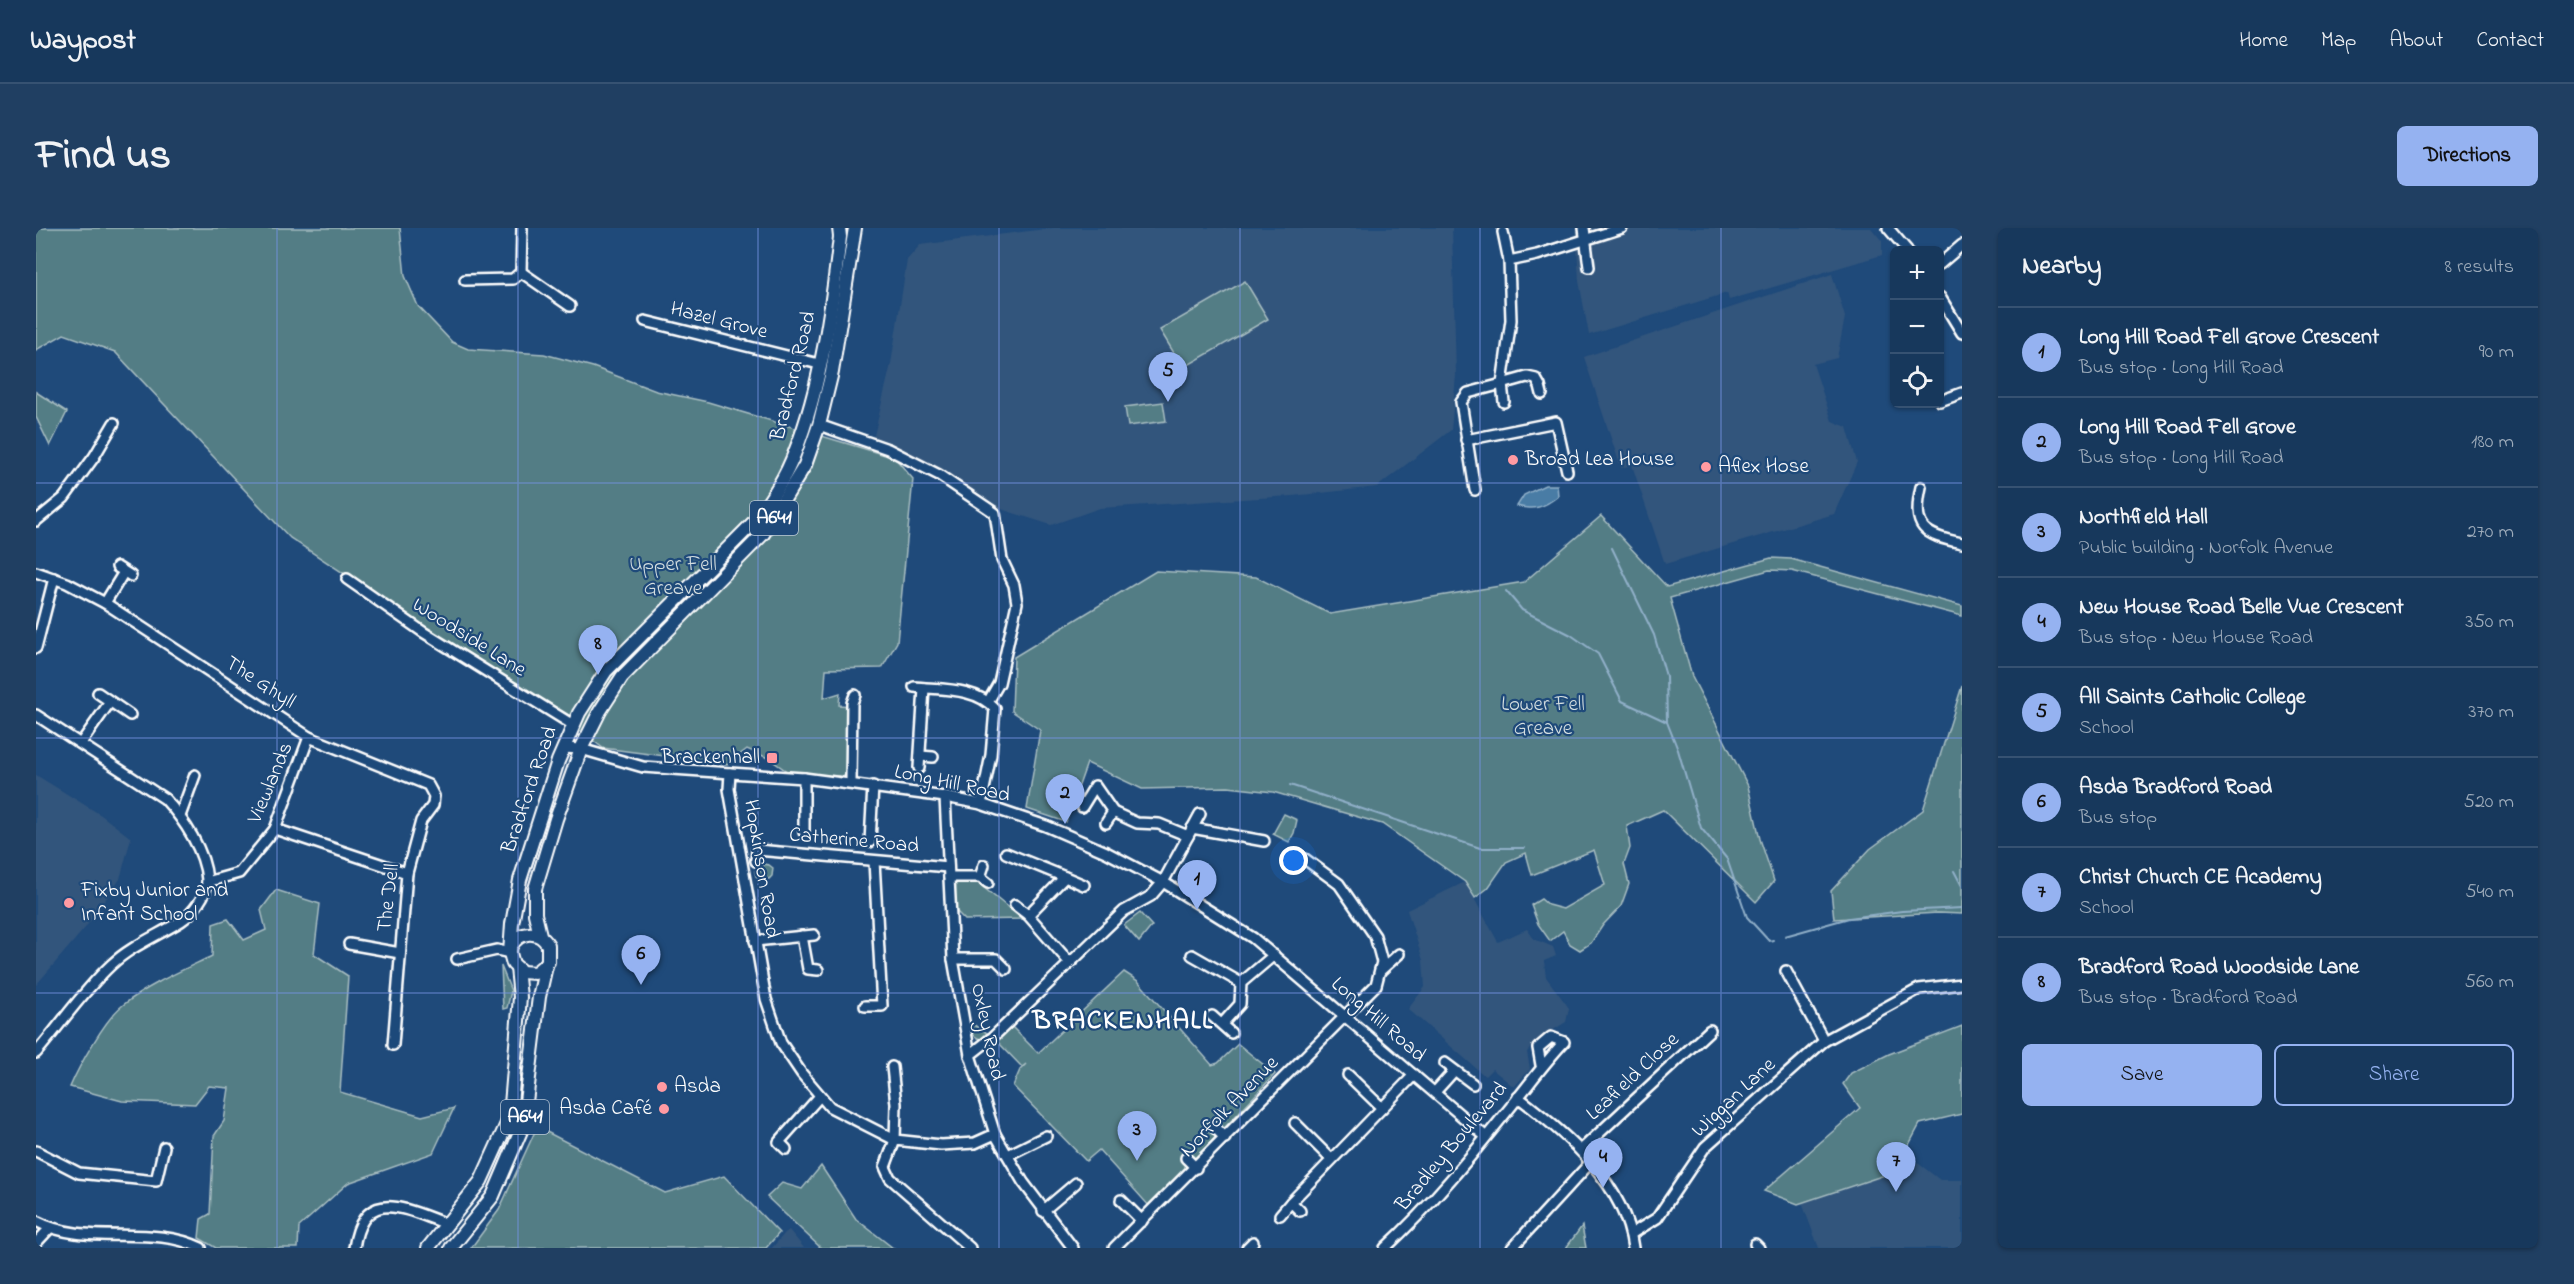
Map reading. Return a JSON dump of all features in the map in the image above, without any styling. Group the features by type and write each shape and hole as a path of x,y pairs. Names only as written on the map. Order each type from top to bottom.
{"main road":[{"name":"Bradford Road","path":"428,1248 481,1181 510,1117 520,997 517,968 511,950 512,924 520,880 563,748 573,726 606,671 738,539 774,493 799,443 808,416 834,293 839,228"},
{"name":"Bradford Road","path":"451,1248 493,1196 523,1126 538,1005 550,950 540,935 535,914 535,889 556,819 581,749 600,711 622,677 763,534 805,465 819,425 840,331 855,228"},
{"path":"511,950 520,936 526,933 540,935"},
{"path":"517,968 522,972 535,973 546,966"}],"street":[{"path":"465,280 513,279 520,272 522,228"},
{"path":"1584,228 1589,267"},
{"path":"1509,261 1622,228"},
{"path":"1888,228 1904,246"},
{"path":"1503,232 1509,261 1511,320 1502,384 1504,402"},
{"path":"1944,261 1962,245"},
{"path":"520,272 570,306"},
{"path":"1942,300 1962,333"},
{"name":"Hazel Grove","path":"645,321 819,364"},
{"path":"1475,490 1461,402 1468,393 1527,377 1536,379 1542,394"},
{"path":"1944,400 1962,393"},
{"path":"1466,440 1556,422 1567,471"},
{"path":"36,521 64,498 94,457 114,423"},
{"path":"819,425 888,449 939,475 995,513 1002,560 1014,585 1017,603 999,683 988,702"},
{"path":"1921,487 1917,506 1920,521 1934,536 1962,543"},
{"name":"The Ghyll","path":"36,572 54,578 105,603 309,737 406,774"},
{"path":"105,603 124,572"},
{"path":"36,648 54,578"},
{"name":"Woodside Lane","path":"347,579 423,632 573,726"},
{"path":"919,768 919,688 958,691 988,702 994,709 994,724 981,804"},
{"path":"98,693 130,715"},
{"path":"841,703 854,699 852,783"},
{"path":"81,743 110,702"},
{"path":"36,715 165,799 180,816 200,853 207,882 197,907 183,920 126,952 109,966 36,1053"},
{"name":"Viewlands","path":"207,882 239,873 275,829 309,737"},
{"name":"Long Hill Road","path":"563,748 581,749 643,767 804,778 945,797 981,804 1046,826 1163,882 1253,938 1345,1014 1485,1136"},
{"path":"920,756 933,757"},
{"name":"Hopkinson Road","path":"730,773 729,789 756,946 764,971 766,999 781,1043 830,1107 895,1140 941,1145 963,1144 975,1143 995,1134"},
{"name":"The Dell","path":"393,1046 407,873 421,821 433,805 434,796 428,785 406,774"},
{"path":"180,816 195,775"},
{"path":"804,778 799,821 804,832"},
{"path":"870,842 873,786"},
{"path":"1082,807 1095,786 1113,812 1137,823 1159,824 1190,832 1264,842"},
{"name":"Oxley Road","path":"945,797 953,959 970,1055 995,1134 1023,1182 1073,1248"},
{"path":"1106,823 1113,812"},
{"path":"970,1055 993,1037 1124,910 1152,896 1163,882 1200,814"},
{"path":"275,829 407,873"},
{"name":"Catherine Road","path":"740,849 948,867"},
{"name":"Catherine Road","path":"756,861 757,850"},
{"path":"1006,853 1084,885"},
{"path":"1305,859 1339,884 1375,936 1382,962 1380,971"},
{"path":"865,1005 882,1006 874,861"},
{"path":"949,877 983,880 984,865"},
{"path":"1028,915 1065,877"},
{"path":"1015,904 1028,915 1070,963"},
{"path":"756,946 813,935"},
{"path":"802,936 808,969 818,970"},
{"path":"350,944 400,953"},
{"path":"457,959 497,950 511,950"},
{"name":"Norfolk Avenue","path":"1114,1248 1376,985 1380,971 1399,954"},
{"path":"1192,955 1241,983"},
{"path":"1222,1024 1240,1004 1241,983 1274,955"},
{"path":"953,959 996,958 1006,969"},
{"path":"1786,971 1824,1041"},
{"name":"Wiggan Lane","path":"1631,1234 1657,1218 1705,1147 1824,1041 1919,989 1962,984"},
{"path":"1212,1016 1231,1033"},
{"name":"Leafield Close","path":"1581,1150 1710,1030"},
{"path":"1445,1063 1473,1084"},
{"name":"Bradley Boulevard","path":"1385,1248 1412,1223 1518,1097 1541,1065"},
{"path":"1435,1092 1454,1071"},
{"path":"896,1074 895,1140 885,1167 890,1178 970,1248"},
{"path":"1348,1075 1382,1108"},
{"path":"1280,1215 1414,1075"},
{"path":"779,1143 820,1096"},
{"path":"1518,1097 1581,1150 1603,1177 1631,1234 1633,1248"},
{"path":"1295,1123 1331,1160"},
{"path":"1212,1126 1225,1138"},
{"path":"1008,1155 1046,1136"},
{"path":"36,1151 79,1173 156,1180 164,1147"},
{"path":"1186,1158 1196,1168"},
{"path":"1512,1248 1591,1162"},
{"path":"1043,1211 1076,1183"},
{"path":"1291,1202 1300,1210"},
{"path":"1128,1203 1142,1221"},
{"path":"354,1248 359,1228 365,1218 378,1206 403,1208 447,1224"},
{"path":"36,1221 50,1228 98,1235 172,1239 201,1248"},
{"path":"36,1243 50,1228"}],"shaded area":[{"path":"1053,228 1452,228 1456,375 1451,430 1377,487 1292,496 1100,508 1051,525 1001,509 873,440 891,364 907,260 920,245"},
{"path":"1576,228 1871,228 1882,241 1882,255 1729,300 1727,293 1589,335 1579,281"},
{"path":"1832,274 1845,317 1837,358 1813,364 1832,421 1847,427 1857,462 1834,514 1665,564 1632,465 1621,468 1584,357"},
{"path":"1545,485 1557,485 1558,496 1539,507 1517,506 1524,495"},
{"name":"Fixby Junior and Infant School","path":"36,775 101,815 131,838 120,879 85,928 36,985"},
{"path":"1465,882 1498,942 1527,929 1534,939 1553,947 1556,956 1544,961 1546,977 1569,1008 1566,1022 1540,1038 1527,1052 1530,1069 1514,1087 1492,1069 1485,1076 1408,1009 1425,987 1423,960 1407,910"},
{"path":"1910,1157 1940,1180 1962,1180 1962,1248 1819,1248 1802,1203 1904,1168 1903,1159"},
{"path":"789,1230 804,1248 772,1248 785,1233"}],"green space":[{"name":"Upper Fell Greave","path":"36,228 400,228 405,276 418,306 452,342 468,349 544,354 593,367 656,391 708,402 895,458 913,479 897,642 882,668 826,669 824,698 840,693 839,705 852,706 845,776 791,774 768,758 747,749 727,764 603,748 560,716 290,538 115,352 64,334 36,350"},
{"path":"1245,281 1268,319 1183,368 1160,330"},
{"path":"36,392 67,412 50,446 36,417"},
{"path":"1163,402 1166,421 1128,426 1125,407"},
{"name":"Lower Fell Greave","path":"1601,516 1667,587 1771,558 1791,559 1962,606 1962,616 1792,571 1769,570 1670,598 1692,677 1748,786 1760,839 1774,881 1756,902 1663,810 1627,826 1630,848 1624,864 1629,884 1621,906 1603,925 1591,943 1580,950 1570,944 1563,931 1550,941 1538,924 1531,905 1541,899 1548,905 1563,909 1605,885 1594,850 1532,875 1526,853 1506,862 1488,888 1475,898 1465,882 1382,824 1273,792 1228,787 1142,789 1087,763 1066,822 1027,809 1040,730 1012,711 1014,657 1156,571 1256,577 1330,614 1524,582"},
{"path":"1962,686 1962,914 1938,913 1834,919 1831,891 1870,849 1923,810"},
{"path":"1284,814 1297,820 1289,842 1273,834"},
{"path":"763,864 773,868 769,879 758,879 756,876 755,871 762,871"},
{"path":"953,882 978,883 1022,919 965,920 955,910"},
{"path":"276,890 320,904 314,954 348,976 340,1092 422,1116 454,1108 433,1153 348,1183 299,1227 298,1248 216,1248 199,1238 201,1219 210,1214 214,1136 224,1121 229,1088 209,1086 195,1104 122,1101 70,1087 93,1043 108,1021 123,1005 155,984 212,956 213,924 228,919 244,940 266,930 261,910"},
{"path":"1140,913 1152,926 1139,942 1124,925"},
{"path":"501,966 511,991 507,1008 503,1009"},
{"path":"1124,972 1138,981 1212,1065 1218,1063 1238,1044 1275,1074 1150,1207 1099,1150 1086,1161 1013,1086 1020,1070 1026,1064 1022,1067 997,1041 1012,1027 1038,1053"},
{"path":"969,1022 987,1033 981,1039 973,1035"},
{"path":"1962,1026 1962,1114 1920,1124 1904,1154 1895,1157 1897,1171 1798,1204 1764,1191 1860,1108 1843,1084 1851,1073 1889,1054"},
{"path":"537,1127 665,1193 724,1176 779,1233 766,1248 471,1248 499,1210"},
{"path":"821,1166 856,1219 893,1248 821,1248 767,1197 782,1183 802,1189"},
{"path":"1582,1226 1586,1248 1566,1248"}],"waterway":[{"path":"1612,548 1654,635 1666,676 1667,722"},
{"path":"1506,591 1522,610 1571,635 1598,654 1622,701 1667,722 1678,750 1701,828 1727,859 1747,917 1769,941 1773,940"},
{"path":"1290,785 1480,848 1524,848"},
{"path":"1954,871 1962,886"},
{"path":"1785,936 1849,918 1902,911 1962,908"}],"place":[{"name":"All Saints Catholic College","path":"1168,402"},
{"name":"Broad Lea House","path":"1513,460"},
{"name":"Aflex Hose","path":"1706,467"},
{"name":"Bradford Road Woodside Lane","path":"598,675"},
{"name":"Brackenhall","path":"772,758"},
{"name":"Long Hill Road Fell Grove","path":"1065,824"},
{"name":"Fixby Junior and Infant School","path":"69,903"},
{"name":"Long Hill Road Fell Grove Crescent","path":"1197,910"},
{"name":"Asda Bradford Road","path":"641,985"},
{"name":"Asda","path":"662,1087"},
{"name":"Asda Café","path":"664,1109"},
{"name":"Northfield Hall","path":"1137,1161"},
{"name":"New House Road Belle Vue Crescent","path":"1603,1188"},
{"name":"Christ Church CE Academy","path":"1896,1192"}],"district":[{"name":"BRACKENHALL","path":"1123,1021"}]}
